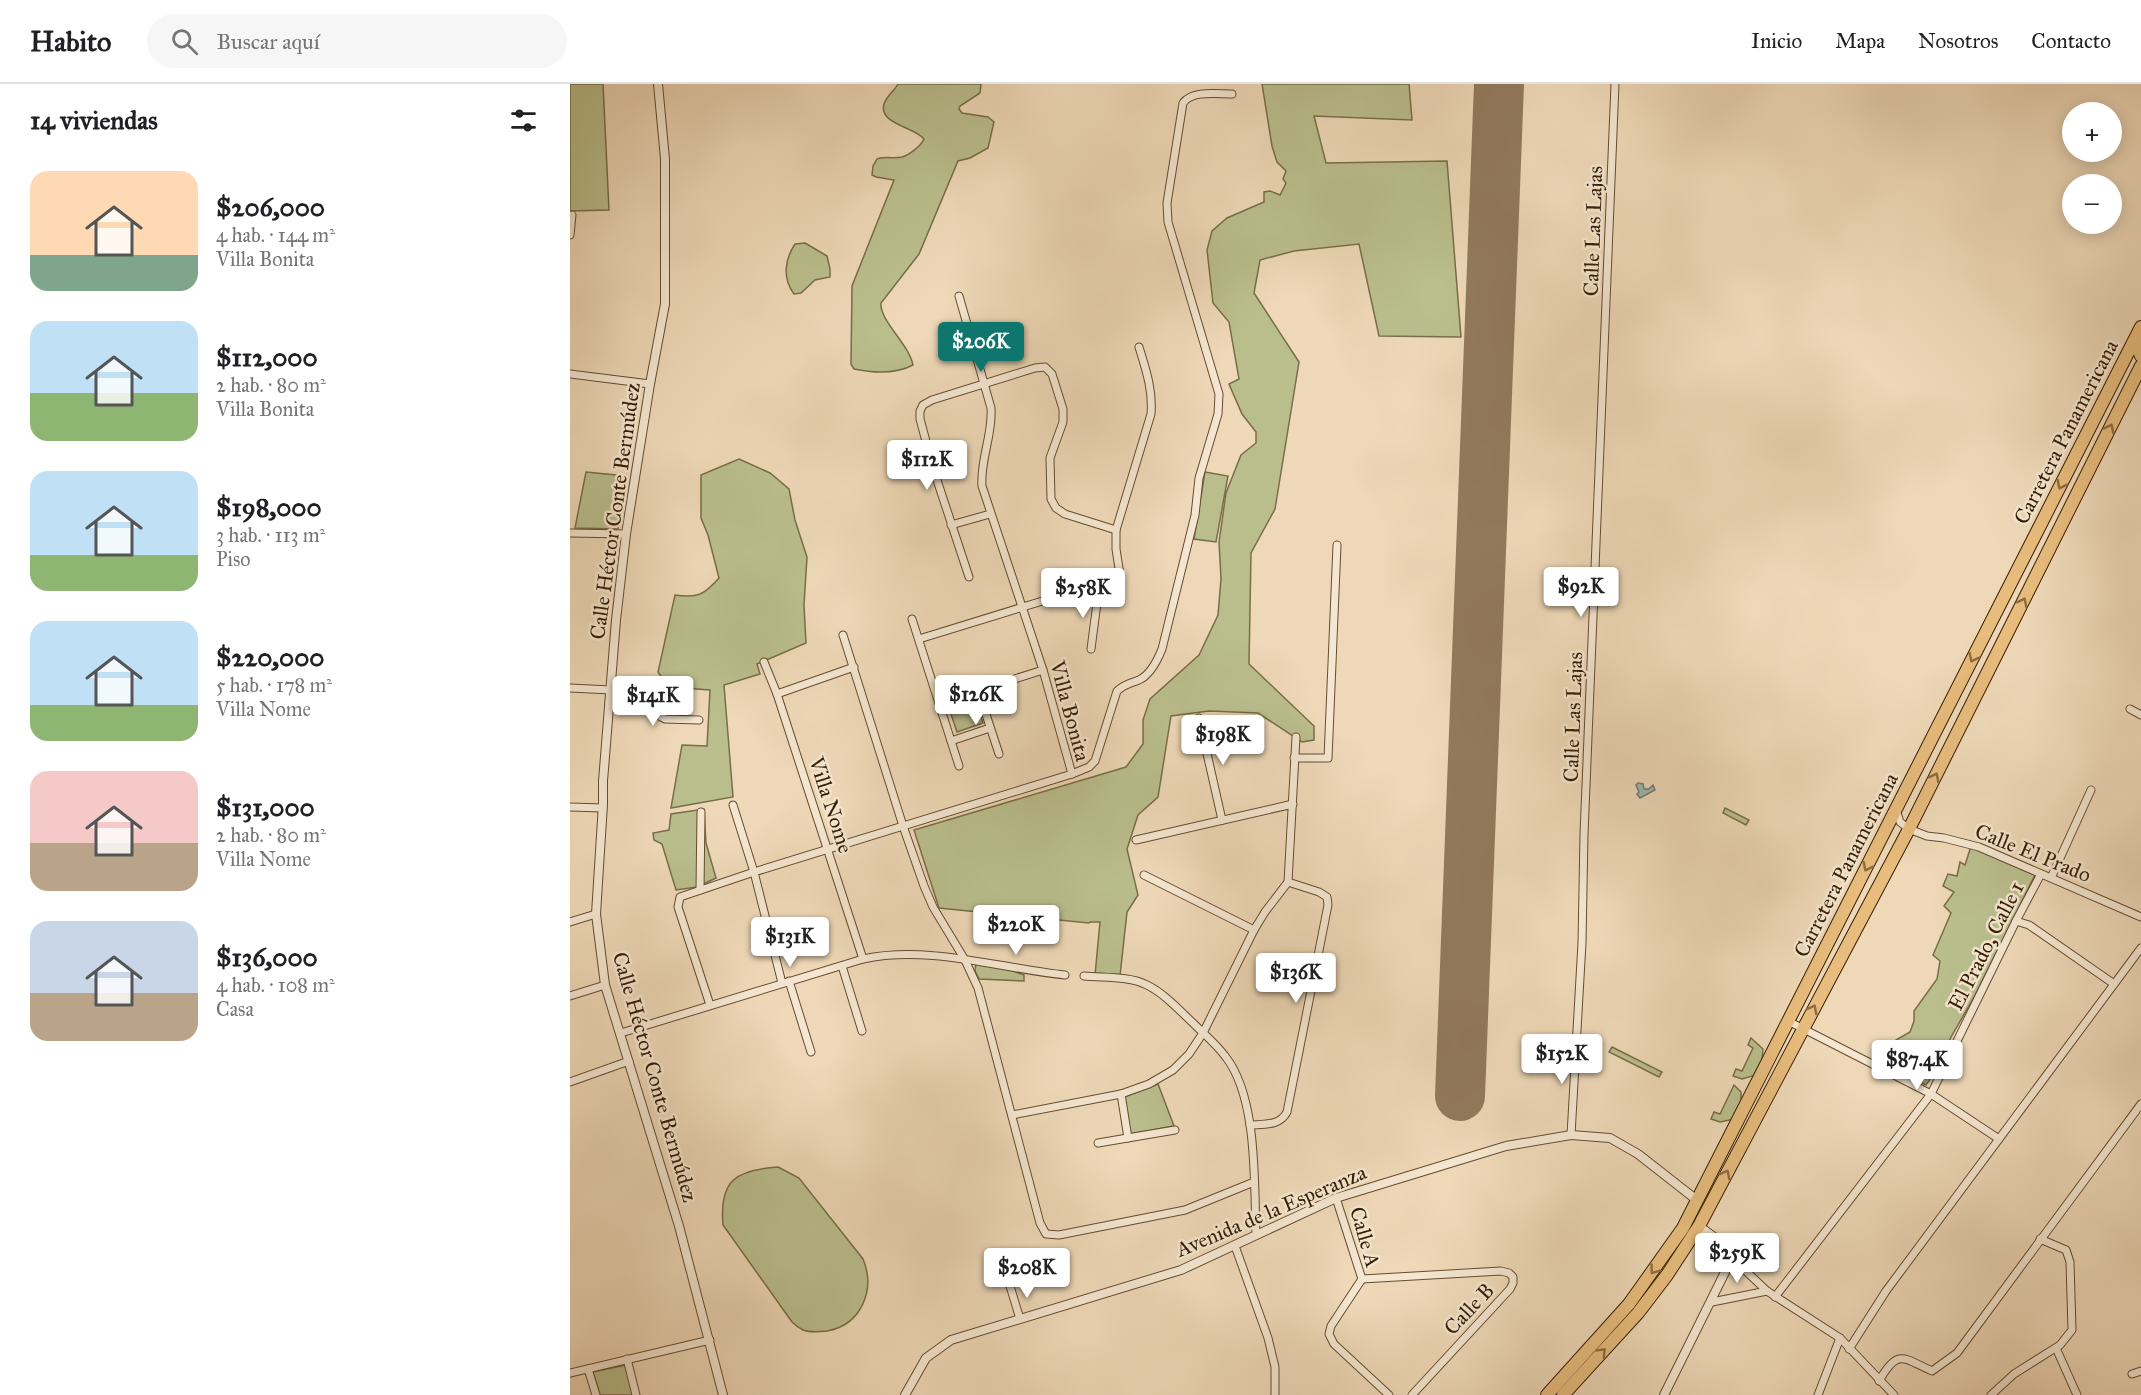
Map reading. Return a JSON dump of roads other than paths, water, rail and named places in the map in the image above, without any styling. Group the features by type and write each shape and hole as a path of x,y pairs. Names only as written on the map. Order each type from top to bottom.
{"highway":[{"path":"2123,363 2140,353 2141,327"},
{"name":"Carretera Panamericana","path":"1547,1395 1629,1304 1683,1228 2141,327"},
{"name":"Carretera Panamericana","path":"1563,1395 1638,1313 1667,1275 1699,1226 1909,829 2141,366"},
{"path":"1746,1135 1748,1123 1789,1042 1791,1031 1788,1021"},
{"path":"1699,1226 1695,1221 1702,1206 1706,1184"}],"street":[{"name":"Calle Héctor Conte Bermúdez","path":"658,84 665,159 665,304 626,534 616,620 603,781 596,914 605,985 679,1226 723,1395"},
{"name":"Calle Las Lajas","path":"1571,1135 1582,943 1584,834 1615,84"},
{"path":"1072,774 1089,767 1095,761 1117,691 1125,684 1138,681 1145,676 1158,658 1195,516 1197,488 1218,414 1219,394 1168,222 1167,203 1183,103 1187,97 1194,95 1232,94"},
{"path":"570,236 572,215"},
{"name":"Villa Bonita","path":"710,1005 678,907 678,900 683,896 1072,774 1043,670 990,514 981,474 992,424 991,408 959,296"},
{"path":"920,639 1114,579 1120,575 1116,530 1151,414 1152,396 1139,347"},
{"path":"969,577 934,471 920,419 922,405 932,400 1035,368 1045,368 1052,374 1063,409 1063,422 1050,458 1051,499 1056,508 1065,514 1116,530"},
{"path":"570,374 650,384"},
{"path":"951,525 990,514"},
{"path":"570,533 626,534"},
{"path":"1294,758 1328,758 1337,545"},
{"path":"1089,586 1097,603 1091,649"},
{"path":"912,619 959,766"},
{"path":"843,635 903,826 933,907 965,960 978,988 1040,1223 1046,1234 1059,1235 1185,1210 1254,1182"},
{"name":"Villa Nome","path":"764,662 777,693 863,959"},
{"path":"777,693 854,667"},
{"path":"939,703 1043,670"},
{"path":"570,688 611,690"},
{"path":"978,690 999,754"},
{"path":"609,703 639,705 665,719 699,720"},
{"path":"2130,709 2141,715"},
{"path":"1199,717 1222,820"},
{"path":"951,741 990,728"},
{"path":"1012,1115 1121,1094 1149,1084 1173,1070 1189,1053 1203,1033 1264,912 1288,882 1296,736"},
{"path":"2051,878 2091,790"},
{"path":"1136,840 1293,804"},
{"path":"733,805 786,982 811,1052"},
{"path":"570,807 603,808"},
{"path":"1895,810 1900,822 1909,829"},
{"path":"700,890 701,812"},
{"path":"1883,834 1895,829 1909,829"},
{"name":"Calle El Prado","path":"1909,829 1927,836 1944,837 1979,848 2141,917"},
{"name":"El Prado, Calle 1","path":"1775,1298 1930,1094 2041,874"},
{"path":"1144,875 1254,930"},
{"path":"1250,1125 1276,1123 1283,1120 1287,1112 1328,905 1327,897 1319,892 1288,882"},
{"path":"570,922 596,914"},
{"path":"2016,921 2029,925 2114,984"},
{"path":"1849,1349 1886,1291 2141,948"},
{"path":"621,1033 863,959 887,954 965,960 1065,975"},
{"path":"842,966 862,1031"},
{"path":"1084,976 1146,984 1162,994 1226,1056 1237,1074 1244,1094 1250,1125 1256,1235"},
{"path":"570,996 605,985"},
{"path":"1788,1021 1930,1094 1999,1139"},
{"path":"570,1082 629,1061"},
{"path":"1121,1094 1128,1138"},
{"path":"1879,1381 1895,1359 1902,1358 1932,1371 1957,1353 2141,1104"},
{"path":"1098,1143 1175,1130"},
{"name":"Avenida de la Esperanza","path":"904,1395 926,1358 951,1340 1181,1270 1336,1198 1506,1146 1571,1135 1610,1138 1638,1154 1698,1201"},
{"name":"Calle A","path":"1336,1198 1362,1279 1333,1323 1329,1334 1334,1344 1389,1395"},
{"path":"1706,1213 1714,1237"},
{"path":"1699,1226 1714,1237 1767,1292 1840,1338 1894,1395"},
{"path":"1991,1395 2014,1374 2056,1348 2072,1330 2070,1262 2066,1250 2040,1239"},
{"path":"1235,1246 1270,1348 1275,1367 1275,1395"},
{"path":"1664,1395 1732,1258"},
{"name":"Calle B","path":"1362,1279 1501,1271 1513,1277 1510,1289 1412,1395"},
{"path":"1010,1286 1020,1319"},
{"path":"1712,1302 1767,1292"},
{"path":"1818,1395 1840,1338"},
{"path":"570,1373 710,1340"},
{"path":"2056,1348 2078,1395"},
{"path":"627,1359 636,1395"},
{"path":"588,1369 596,1395"},
{"path":"2132,1374 2141,1371"}],"water":[{"path":"1643,784 1644,789 1649,789 1653,785 1655,790 1640,798 1637,794 1639,792 1636,785"}]}
